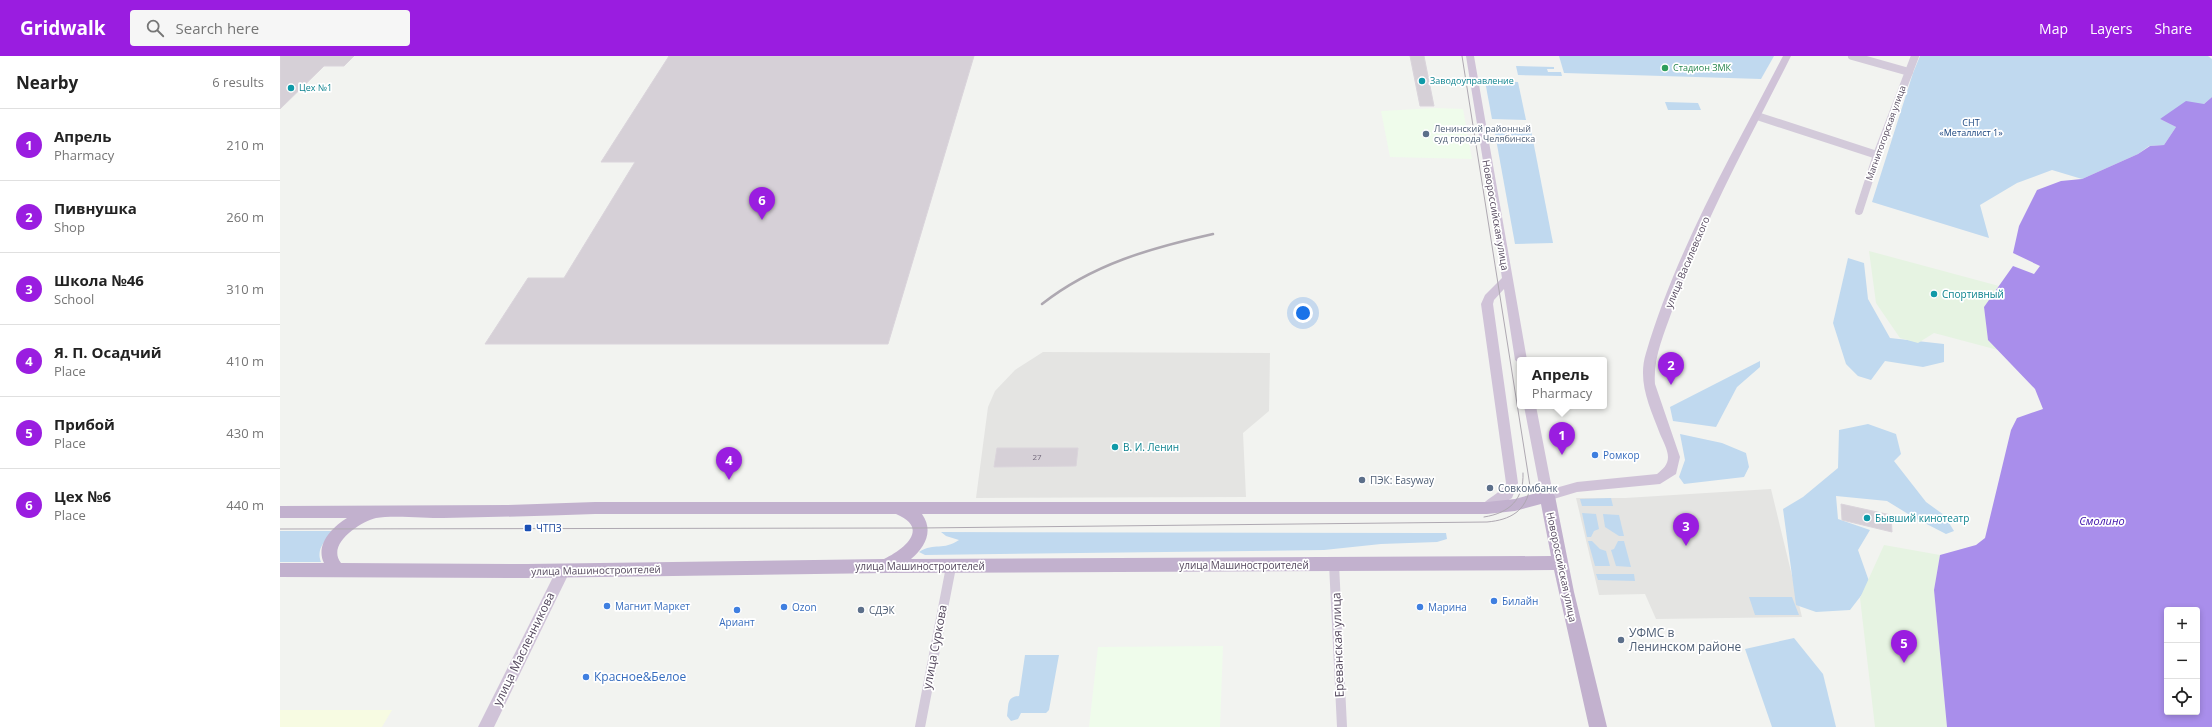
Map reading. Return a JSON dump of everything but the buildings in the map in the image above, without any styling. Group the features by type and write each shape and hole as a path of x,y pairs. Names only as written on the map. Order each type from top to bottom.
{"main road":[{"path":"280,512 508,511 567,508 1487,508 1515,505 1548,496"},
{"name":"Новороссийская улица","path":"1548,496 1560,563 1598,727"},
{"path":"886,566 909,553 916,544 919,536 920,528 914,516 900,508"},
{"path":"337,570 330,560 329,553 338,536 350,523 378,512"},
{"name":"улица Машиностроителей","path":"280,570 563,571 886,566 951,567 1560,563"}],"street":[{"name":"Новороссийская улица","path":"1470,56 1520,357"},
{"name":"улица Василевского","path":"1548,496 1570,488 1654,480 1665,476 1671,470 1674,460 1671,446 1650,387 1648,371 1650,360 1677,282 1786,56"},
{"path":"1852,56 1908,72"},
{"name":"Магнитогорская улица","path":"1859,211 1877,155 1915,56"},
{"path":"1757,116 1877,155"},
{"name":"Новороссийская улица","path":"1487,508 1507,494 1512,480 1487,302 1507,279"},
{"name":"Новороссийская улица","path":"1531,409 1548,496"},
{"name":"Ереванская улица","path":"1334,564 1342,727"},
{"name":"улица Суркова","path":"920,727 951,567"},
{"name":"улица Масленникова","path":"486,727 563,571"}],"shaded area":[{"path":"1436,108 1463,109 1472,159 1390,157 1381,111"},
{"path":"1043,352 1270,353 1269,411 1243,433 1246,497 976,498 988,407 995,391 1015,370"},
{"path":"1771,489 1802,617 1656,619 1645,594 1599,595 1576,498 1625,498"},
{"path":"1223,646 1220,727 1089,727 1098,647"},
{"path":"280,710 392,710 382,727 280,727"}],"green space":[{"name":"Стадион ЗМК","path":"1559,56 1774,56 1761,79 1564,73"},
{"name":"СНТ «Металлист 1»","path":"1920,56 2208,56 2212,59 2212,97 2204,104 2160,119 2176,127 2164,145 2149,146 2138,154 2082,179 2052,170 2017,183 1980,205 1989,238 1872,202 1913,73"},
{"path":"1516,66 1554,67 1554,69 1547,69 1548,72 1561,72 1562,76 1518,75"},
{"path":"1485,81 1518,82 1526,120 1492,119"},
{"path":"1665,102 1698,103 1701,110 1668,110"},
{"path":"1494,128 1531,130 1553,243 1515,244"},
{"path":"1848,258 1864,263 1868,299 1890,338 1944,344 1944,362 1923,367 1885,361 1871,380 1858,376 1846,364 1833,323"},
{"path":"1760,361 1760,367 1737,387 1716,427 1673,421 1670,407"},
{"path":"1868,424 1896,434 1901,454 1894,461 1926,502 1944,515 1954,531 1946,534 1913,517 1887,501 1836,496 1838,519 1870,530 1858,550 1870,584 1850,610 1816,612 1796,605 1783,509 1803,497 1838,468 1839,430"},
{"path":"1680,434 1722,443 1746,453 1749,467 1744,477 1684,484 1679,477 1685,460"},
{"path":"1611,498 1613,506 1582,506 1580,499"},
{"path":"1582,513 1596,514 1599,529 1594,531 1591,537 1587,537"},
{"path":"1603,514 1619,515 1624,536 1619,536 1605,527"},
{"path":"280,531 334,531 322,545 320,553 321,562 280,562"},
{"path":"941,532 1446,533 1447,539 1437,542 1381,544 1324,550 925,555 919,552 930,547 948,545 959,540 946,536"},
{"path":"1588,541 1592,541 1600,549 1606,551 1610,566 1595,566"},
{"path":"1618,541 1624,541 1631,567 1616,566 1611,550 1614,549"},
{"path":"1596,574 1634,574 1635,581 1598,580"},
{"path":"1749,597 1792,597 1799,615 1755,615"},
{"path":"1794,638 1823,674 1836,727 1772,727 1745,649"},
{"path":"1025,655 1059,655 1049,710 1046,713 1021,713 1018,719 1011,721 1007,716 1008,705 1012,698 1019,696"}],"sand":[{"name":"Спортивный","path":"1869,251 1999,286 1984,307 1988,340 1998,350 1934,333 1918,343 1900,338 1876,303"},
{"path":"1884,545 1940,555 1934,590 1947,727 1875,727 1860,598"}],"water":[{"name":"Смолино","path":"2212,97 2212,727 1947,727 1934,590 1940,555 1976,545 1985,538 2011,430 2017,418 2043,409 2035,389 1988,340 1984,307 2013,266 2034,274 2040,266 2013,253 2019,226 2037,190 2061,181 2082,179 2138,154 2150,146 2164,145 2176,127 2160,119 2186,101 2204,104"}],"tram line":[{"path":"1462,56 1517,404"},
{"path":"280,529 920,528 1487,522 1503,519 1516,513 1521,508 1528,495 1530,486 1518,409"},
{"path":"1484,517 1501,512 1514,503 1521,490 1523,473"}],"railway":[{"path":"1042,304 1061,290 1082,278 1123,259 1167,245 1213,234"}],"place":[{"name":"Стадион ЗМК","path":"1665,68"},
{"name":"Заводоуправление","path":"1422,81"},
{"name":"Цех №1","path":"291,88"},
{"name":"Ленинский районный суд города Челябинска","path":"1426,134"},
{"name":"Цех №6","path":"762,220"},
{"name":"Спортивный","path":"1934,294"},
{"name":"Пивнушка","path":"1671,385"},
{"name":"В. И. Ленин","path":"1115,447"},
{"name":"Апрель","path":"1562,455"},
{"name":"Ромкор","path":"1595,455"},
{"name":"Я. П. Осадчий","path":"729,480"},
{"name":"ПЭК: Easyway","path":"1362,480"},
{"name":"Совкомбанк","path":"1490,488"},
{"name":"Бывший кинотеатр","path":"1867,518"},
{"name":"ЧТПЗ","path":"528,528"},
{"name":"Школа №46","path":"1686,546"},
{"name":"Билайн","path":"1494,601"},
{"name":"Магнит Маркет","path":"607,606"},
{"name":"Ozon","path":"784,607"},
{"name":"Марина","path":"1420,607"},
{"name":"Ариант","path":"737,610"},
{"name":"СДЭК","path":"861,610"},
{"name":"УФМС в Ленинском районе","path":"1621,640"},
{"name":"Прибой","path":"1904,663"},
{"name":"Красное&Белое","path":"586,677"}]}
